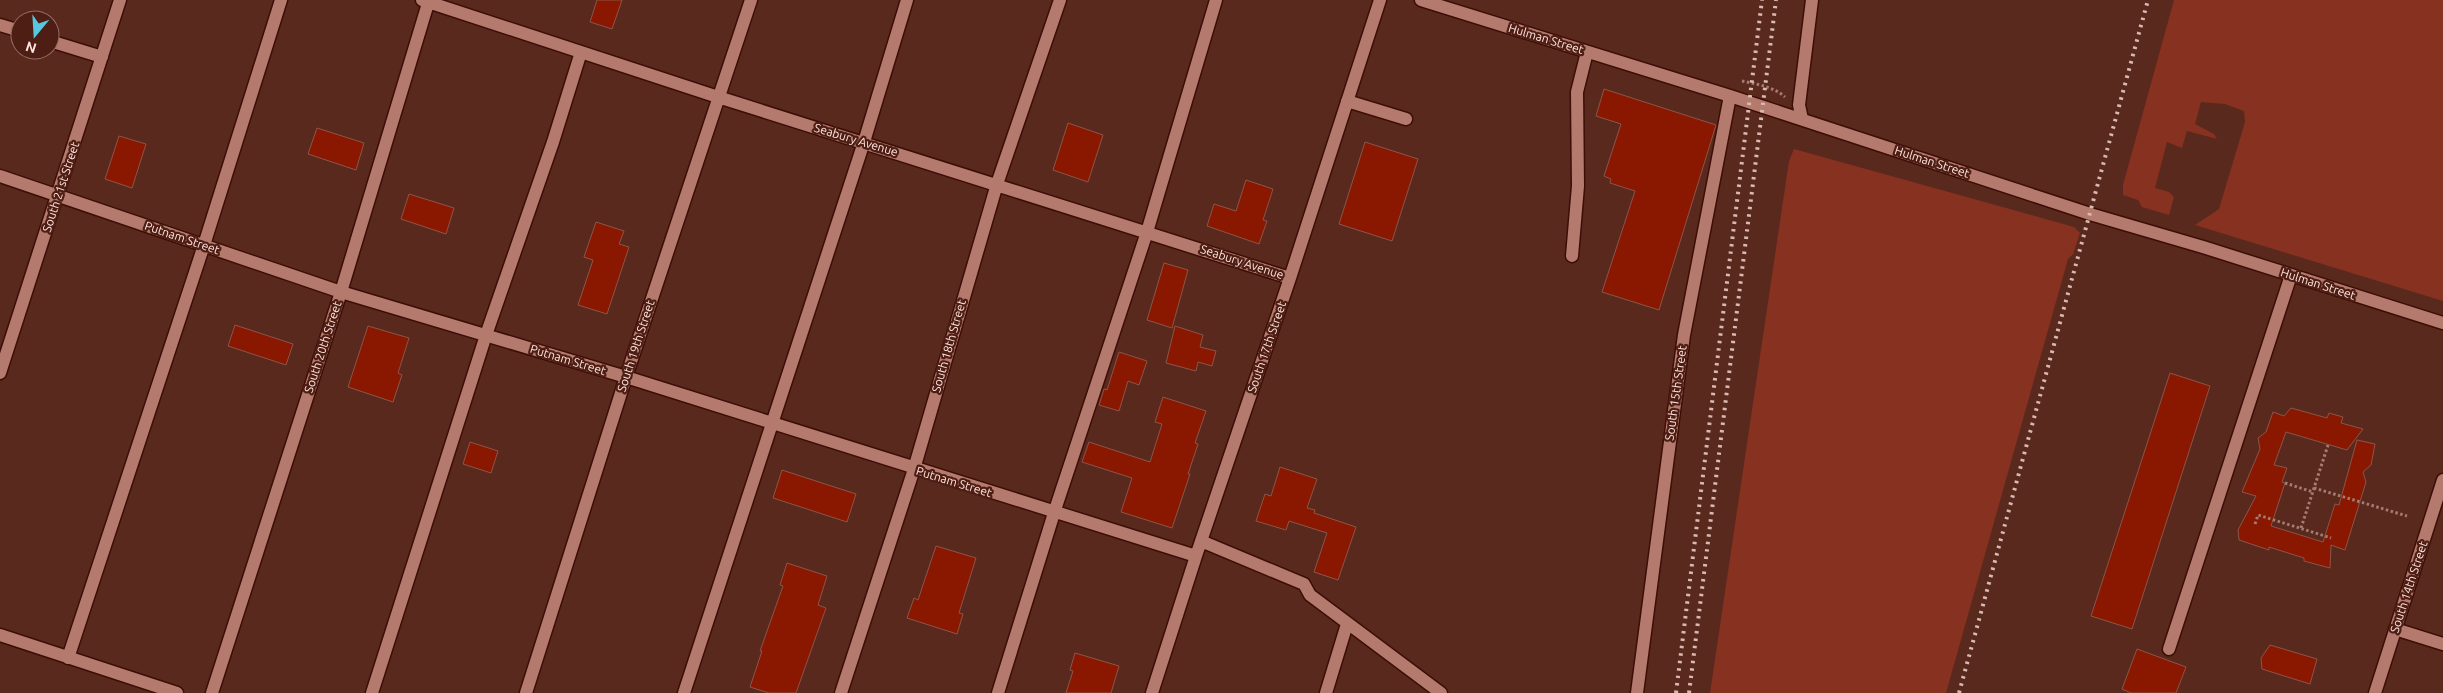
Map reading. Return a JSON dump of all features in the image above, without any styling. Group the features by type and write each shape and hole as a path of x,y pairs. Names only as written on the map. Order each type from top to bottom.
{"street":[{"name":"South 21st Street","path":"0,373 5,341 59,195 120,0"},
{"path":"68,658 204,245 281,0"},
{"name":"South 19th Street","path":"526,693 626,377 751,0"},
{"path":"684,693 864,142 907,0"},
{"name":"South 18th Street","path":"841,693 914,469 997,184 1060,0"},
{"path":"998,693 1054,513 1147,232 1216,0"},
{"name":"South 17th Street","path":"1152,693 1380,0"},
{"name":"Hulman Street","path":"1421,0 1802,119 2090,214 2443,323"},
{"path":"1802,119 1799,105 1812,0"},
{"name":"Seabury Avenue","path":"427,1 718,97 1290,278"},
{"name":"South 20th Street","path":"212,693 341,292 427,1"},
{"path":"60,43 102,57"},
{"path":"372,693 486,335 553,142 581,52"},
{"path":"1572,256 1578,186 1577,92 1587,52"},
{"name":"South 15th Street","path":"1637,693 1684,335 1730,96"},
{"path":"1347,101 1406,119"},
{"name":"Putnam Street","path":"0,176 341,292 626,377 1054,513 1196,556"},
{"path":"2169,649 2291,275"},
{"name":"South 14th Street","path":"2375,693 2443,480"},
{"path":"1201,541 1304,584 1310,595 1441,693"},
{"path":"1326,693 1347,624"},
{"path":"2395,629 2443,644"},
{"path":"0,635 177,693"}],"path":[{"path":"2301,528 2328,445"},
{"path":"2285,483 2407,516"},
{"path":"2255,524 2258,515 2331,538"}],"shaded area":[{"path":"2174,0 2443,0 2443,301 2195,225 2219,209 2245,122 2244,111 2225,104 2201,102 2195,124 2214,134 2217,139 2187,131 2182,148 2167,142 2155,188 2169,192 2174,197 2169,215 2142,207 2138,200 2123,195 2123,185"},
{"path":"1794,149 2074,227 2080,233 2073,254 2068,259 1946,693 1710,693 1789,161"}],"building":[{"path":"597,0 622,0 612,29 590,22"},
{"path":"1604,89 1716,125 1659,310 1602,292 1635,191 1610,183 1611,179 1604,176 1621,124 1596,116"},
{"path":"1068,123 1103,135 1088,182 1053,170"},
{"path":"317,128 364,143 356,170 308,154"},
{"path":"119,136 146,144 132,188 105,179"},
{"path":"1365,142 1418,159 1392,241 1339,224"},
{"path":"1246,180 1273,189 1263,220 1267,221 1259,244 1207,226 1214,204 1236,211"},
{"path":"409,194 454,208 446,234 401,219"},
{"path":"596,222 624,231 619,244 629,247 607,314 578,305 593,260 584,257"},
{"path":"1164,263 1188,270 1172,328 1147,320"},
{"path":"235,325 293,344 286,365 228,346"},
{"path":"368,326 409,338 398,373 402,375 393,402 348,387"},
{"path":"1175,326 1203,335 1200,347 1216,351 1212,366 1198,362 1196,371 1166,363"},
{"path":"1119,352 1147,361 1139,385 1128,381 1119,411 1099,405 1104,389 1107,390"},
{"path":"2170,373 2210,386 2132,629 2091,616"},
{"path":"1163,397 1206,411 1195,443 1198,444 1188,474 1190,474 1172,528 1121,512 1132,478 1082,462 1089,442 1150,462 1162,424 1155,422"},
{"path":"2291,408 2327,418 2329,413 2343,417 2341,423 2363,429 2347,450 2286,432 2274,465 2287,468 2282,482 2285,483 2271,526 2323,542 2335,504 2339,505 2357,440 2375,444 2371,465 2363,472 2366,482 2345,550 2331,545 2330,568 2304,561 2304,558 2269,547 2269,550 2239,540 2238,530 2256,496 2242,492 2260,449 2258,438 2266,432 2273,412 2284,416"},
{"path":"470,442 498,451 491,473 463,464"},
{"path":"1280,467 1317,479 1307,508 1315,510 1314,513 1356,527 1338,580 1314,572 1327,533 1289,521 1286,530 1256,521 1265,494 1271,496"},
{"path":"782,470 856,494 847,522 773,498"},
{"path":"936,546 976,558 959,613 963,614 957,634 907,618 914,598 918,600"},
{"path":"787,563 827,576 818,605 826,608 796,693 769,693 750,687 762,651 760,651 783,586 780,585"},
{"path":"2270,645 2317,659 2310,684 2262,669 2261,658"},
{"path":"2137,649 2186,667 2176,693 2131,693 2122,689"},
{"path":"1075,653 1119,666 1111,693 1066,693 1073,671 1070,670"}],"railway":[{"path":"1676,693 1762,0"},
{"path":"1689,693 1776,0"},
{"path":"1959,693 2148,0"}]}
